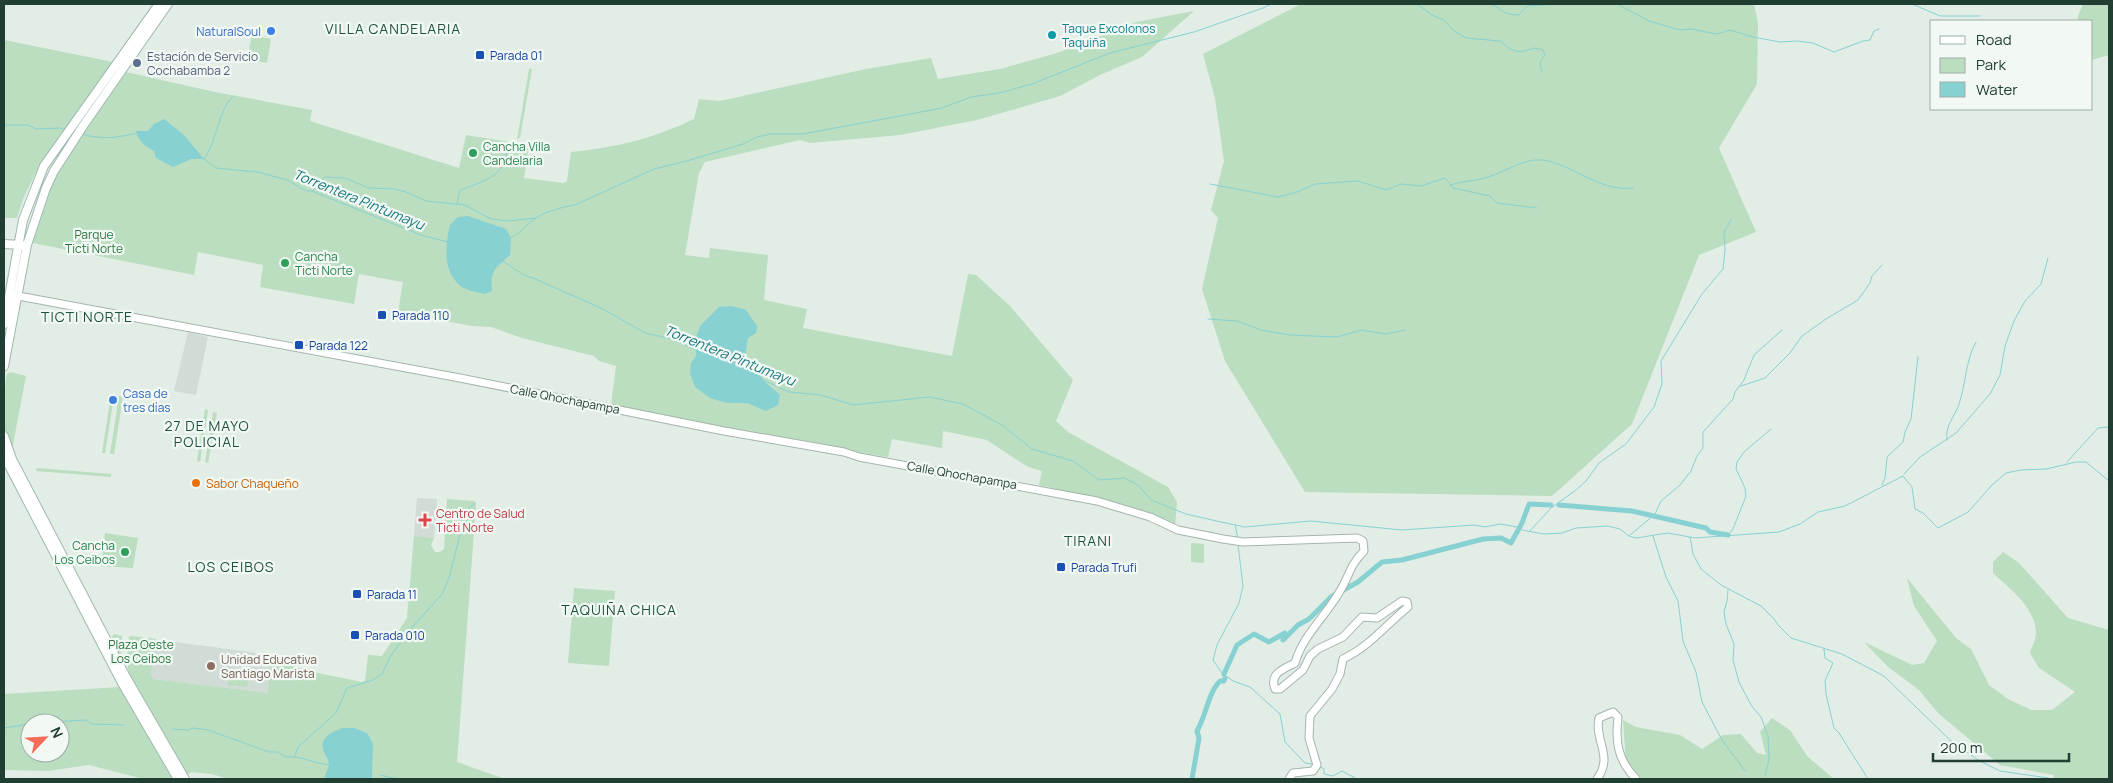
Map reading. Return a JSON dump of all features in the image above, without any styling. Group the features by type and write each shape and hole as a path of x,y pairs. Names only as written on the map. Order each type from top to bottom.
{"main road":[{"path":"4,366 22,245 23,220 36,183 44,166 159,4"},
{"path":"22,245 54,171 168,4"},
{"path":"4,244 22,245"},
{"path":"4,324 14,295"},
{"path":"4,436 12,459 146,719 185,779"},
{"path":"4,456 178,779"}],"street":[{"name":"Calle Qhochapampa","path":"14,295 460,378 724,431 844,452 859,457 1034,488 1150,517 1187,532 1238,541 1357,538 1363,542 1364,551 1353,563 1341,590 1299,648 1295,663 1274,677 1272,682 1275,689 1280,689 1303,670 1310,656 1318,649 1343,637 1362,617 1377,618 1402,601 1407,602 1408,607 1390,622 1377,638 1368,642 1355,654 1343,660 1340,674 1332,689 1310,716 1309,738 1317,765 1313,771 1293,772 1289,779"},
{"path":"1597,779 1604,761 1604,751 1597,726 1599,718 1613,712 1618,717 1617,745 1623,764 1636,779"}],"shaded area":[{"path":"188,332 208,337 196,395 174,391"},
{"name":"Centro de Salud Ticti Norte","path":"417,498 437,499 434,538 414,536"},
{"name":"Unidad Educativa Santiago Marista","path":"156,641 251,652 271,657 269,693 153,679 151,674"}],"green space":[{"path":"1301,4 1754,4 1758,23 1757,84 1719,148 1756,232 1699,255 1632,424 1552,496 1305,492 1225,361 1202,289 1218,218 1211,210 1224,161 1215,98 1203,54"},
{"path":"2083,4 2109,4 2109,55 2093,60 2093,20 2078,20"},
{"name":"Parque Ticti Norte","path":"1194,11 1142,57 1100,75 1060,96 977,120 900,135 810,143 800,140 705,162 699,173 685,255 709,258 710,248 768,255 764,300 807,309 803,328 952,356 968,274 976,275 1010,306 1073,380 1056,421 1068,432 1168,487 1177,502 1175,527 1122,505 1039,485 1042,471 1028,467 987,440 943,431 942,448 892,439 888,457 791,441 611,405 616,366 599,361 594,356 522,338 491,327 472,326 398,312 403,282 359,274 354,304 260,287 263,265 198,252 194,275 33,243 32,241 53,180 76,143 126,72 215,92 312,110 310,121 459,168 466,135 529,145 524,178 564,183 567,181 571,152 603,148 665,132 694,119 699,99 720,101 866,69 931,58 938,79 1000,69 1057,53 1136,22"},
{"path":"252,35 271,39 267,63 247,59"},
{"path":"4,40 113,62 40,164 23,199 17,218 4,218"},
{"path":"529,69 532,69 520,138 517,139"},
{"path":"11,372 26,376 12,450 4,424 6,378 7,374"},
{"path":"111,395 114,396 105,453 102,453"},
{"path":"119,396 123,397 114,454 110,454"},
{"path":"205,409 208,410 200,462 197,461"},
{"path":"213,412 217,413 208,463 205,462"},
{"path":"37,468 111,474 111,477 36,471"},
{"path":"447,499 474,501 476,504 457,762 505,779 228,779 212,774 191,772 189,774 186,772 129,676 127,660 129,637 156,639 151,674 153,679 268,693 271,657 303,669 361,682 365,681 368,655 382,656 407,618 414,536 434,538 431,545 435,552 440,552 444,549"},
{"path":"105,533 138,538 133,568 101,566"},
{"path":"1191,543 1204,544 1204,563 1191,562"},
{"path":"2003,552 2019,563 2068,618 2109,630 2109,779 2054,779 2054,775 2000,765 1938,713 1919,690 1887,666 1864,642 1912,665 1924,663 1937,641 1914,606 1907,578 1956,638 1971,649 1989,685 2008,699 2031,710 2052,710 2075,692 2039,668 2030,653 2036,634 2031,614 2020,598 1993,573 1993,562"},
{"path":"574,588 615,591 609,666 568,663"},
{"name":"Plaza Oeste Los Ceibos","path":"114,634 122,636 121,660 110,639"},
{"path":"230,671 249,673 247,687 228,685"},
{"path":"120,687 174,779 144,779 89,765 48,771 4,770 4,694"},
{"path":"1772,718 1790,730 1807,756 1834,779 1642,779 1626,762 1623,720 1636,727 1680,735 1702,749 1723,735 1741,734 1757,753 1766,755 1760,732"}],"water":[{"path":"164,119 184,135 204,159 191,159 173,167 156,158 154,151 142,143 136,131 148,131 154,124"},
{"path":"468,216 506,229 511,238 510,255 495,270 492,278 492,291 485,294 462,287 451,274 448,266 446,250 450,225 458,217"},
{"path":"732,306 746,310 757,326 756,333 748,338 745,357 754,365 763,380 780,395 778,405 766,411 747,403 727,403 710,398 695,387 690,373 691,363 696,356 696,337 700,326 719,307"},
{"path":"342,728 354,728 367,733 373,744 372,779 324,779 329,765 323,749 323,741"}],"waterway":[{"path":"510,238 545,213 575,205 654,169 743,144 757,137 771,134 803,134 942,108 971,97 999,93 1032,84 1110,53 1194,32 1271,4"},
{"path":"1417,4 1432,15 1444,20 1454,31 1466,38 1500,41 1510,49 1520,52 1534,48 1543,50 1545,55 1540,62 1542,72"},
{"path":"1491,4 1508,14 1519,15 1527,6 1556,4"},
{"path":"1617,4 1649,21 1680,30 1691,29 1717,34 1730,30 1780,42 1797,41 1813,43 1834,52 1870,40 1874,31 1879,29"},
{"path":"1912,4 1940,16 1980,16"},
{"path":"204,159 212,143 221,116 234,96"},
{"name":"Torrentera Pintumayu","path":"4,125 28,125 36,129 60,128 66,130"},
{"name":"Torrentera Pintumayu","path":"82,134 109,138 137,133"},
{"path":"457,204 460,190 484,181 496,174 504,164 509,145"},
{"name":"Torrentera Pintumayu","path":"204,159 216,168 258,172 287,180 306,191 312,191 421,235 448,242"},
{"path":"1450,185 1488,177 1528,161 1542,160 1565,167 1610,186 1633,188"},
{"path":"313,190 325,177 345,178 369,188 394,189 406,192 426,201 465,205 491,219 509,221 535,218"},
{"path":"1210,184 1278,197 1297,192 1315,184 1358,181 1386,190 1401,184 1421,186 1445,178 1453,188 1490,196 1497,203 1537,208"},
{"path":"1529,532 1551,508 1586,481 1599,463 1626,444 1654,407 1662,384 1661,361 1702,294 1723,269 1724,232 1731,220"},
{"path":"1904,474 1920,457 1956,433 1990,394 2000,375 2005,346 2014,321 2025,301 2041,284 2048,258"},
{"name":"Torrentera Pintumayu","path":"502,261 524,275 603,309 645,333 672,339 696,350"},
{"path":"1741,386 1765,378 1790,353 1802,336 1858,300 1870,283 1872,276 1882,265"},
{"path":"1208,319 1237,321 1261,330 1290,335 1337,337 1361,330 1386,334 1405,330"},
{"path":"1655,514 1661,501 1680,485 1691,471 1697,456 1703,448 1703,432 1733,399 1735,392 1744,380 1754,355 1782,330"},
{"path":"1947,440 1948,427 1958,407 1972,349 1976,342"},
{"path":"1882,485 1885,478 1887,457 1903,442 1911,419 1918,357"},
{"name":"Torrentera Pintumayu","path":"761,379 789,392 821,395 853,405 929,397 963,404 1002,425 1032,449 1073,461 1099,480 1125,478 1138,485 1151,500 1186,514 1245,527 1311,521 1402,530 1474,525 1485,527 1500,524 1517,527"},
{"path":"2067,462 2098,428 2109,427"},
{"path":"1729,534 1733,529 1746,496 1745,488 1736,469 1737,462 1744,452 1771,429"},
{"name":"Torrentera Pintumayu","path":"1522,530 1544,534 1562,533 1576,528 1608,526 1620,529 1629,536 1636,538 1668,533 1695,538 1779,532 1800,524 1818,512 1845,506 1903,476 1912,487 1915,509 1923,513 1938,528 1968,512 1992,485 2006,473 2086,462 2109,481"},
{"path":"295,756 298,747 336,713 347,688 373,680 382,674 390,657 407,633 442,594 449,578 466,511 475,503"},
{"path":"1224,674 1237,645 1254,634 1269,642 1285,633 1283,640 1298,625 1309,619 1331,597 1358,582 1382,562 1402,560 1483,539 1501,538 1511,543 1522,523 1529,504 1551,505"},
{"path":"1559,505 1632,511 1728,535"},
{"path":"1630,535 1653,516"},
{"path":"1235,525 1238,539"},
{"path":"1653,536 1666,577 1678,601 1683,641 1696,672 1702,702 1722,740 1745,771"},
{"path":"1690,537 1693,554 1701,569 1721,585 1761,606 1791,638 1842,654 1884,676 1950,740 1978,760 2000,771 2048,778"},
{"path":"1238,545 1243,586 1239,603 1217,645 1213,660 1222,673 1233,681 1250,687 1280,714 1285,742 1305,763 1313,764"},
{"path":"1728,590 1724,612 1726,624 1734,644 1733,660 1739,682 1751,705 1761,717 1768,736 1769,759 1765,776"},
{"path":"1824,649 1825,658 1833,663 1825,681 1834,728 1868,779"},
{"path":"1192,779 1199,738 1197,731 1216,686 1220,681 1224,681 1225,678"},
{"path":"70,721 85,720 93,724 124,725"},
{"path":"4,728 20,726"},
{"path":"172,729 188,730 193,728 208,730 269,752 278,752 286,757 297,757 330,765"},
{"path":"1319,766 1324,769 1324,774 1333,776 1342,771 1357,779"},
{"path":"380,775 398,779"}],"place":[{"name":"NaturalSoul","path":"271,31"},
{"name":"Taque Excolonos Taquiña","path":"1052,35"},
{"name":"Parada 01","path":"480,55"},
{"name":"Estación de Servicio Cochabamba 2","path":"137,63"},
{"name":"Cancha Villa Candelaria","path":"473,153"},
{"name":"Cancha Ticti Norte","path":"285,263"},
{"name":"Parada 110","path":"382,315"},
{"name":"Parada 122","path":"299,345"},
{"name":"Casa de tres días","path":"113,400"},
{"name":"Sabor Chaqueño","path":"196,483"},
{"name":"Centro de Salud Ticti Norte","path":"425,520"},
{"name":"Cancha Los Ceibos","path":"125,552"},
{"name":"Parada Trufi","path":"1061,567"},
{"name":"Parada 11","path":"357,594"},
{"name":"Parada 010","path":"355,635"},
{"name":"Unidad Educativa Santiago Marista","path":"211,666"}],"district":[{"name":"VILLA CANDELARIA","path":"393,28"},
{"name":"TICTI NORTE","path":"87,316"},
{"name":"27 DE MAYO POLICIAL","path":"207,434"},
{"name":"TIRANI","path":"1088,540"},
{"name":"LOS CEIBOS","path":"231,566"},
{"name":"TAQUIÑA CHICA","path":"619,609"}]}
